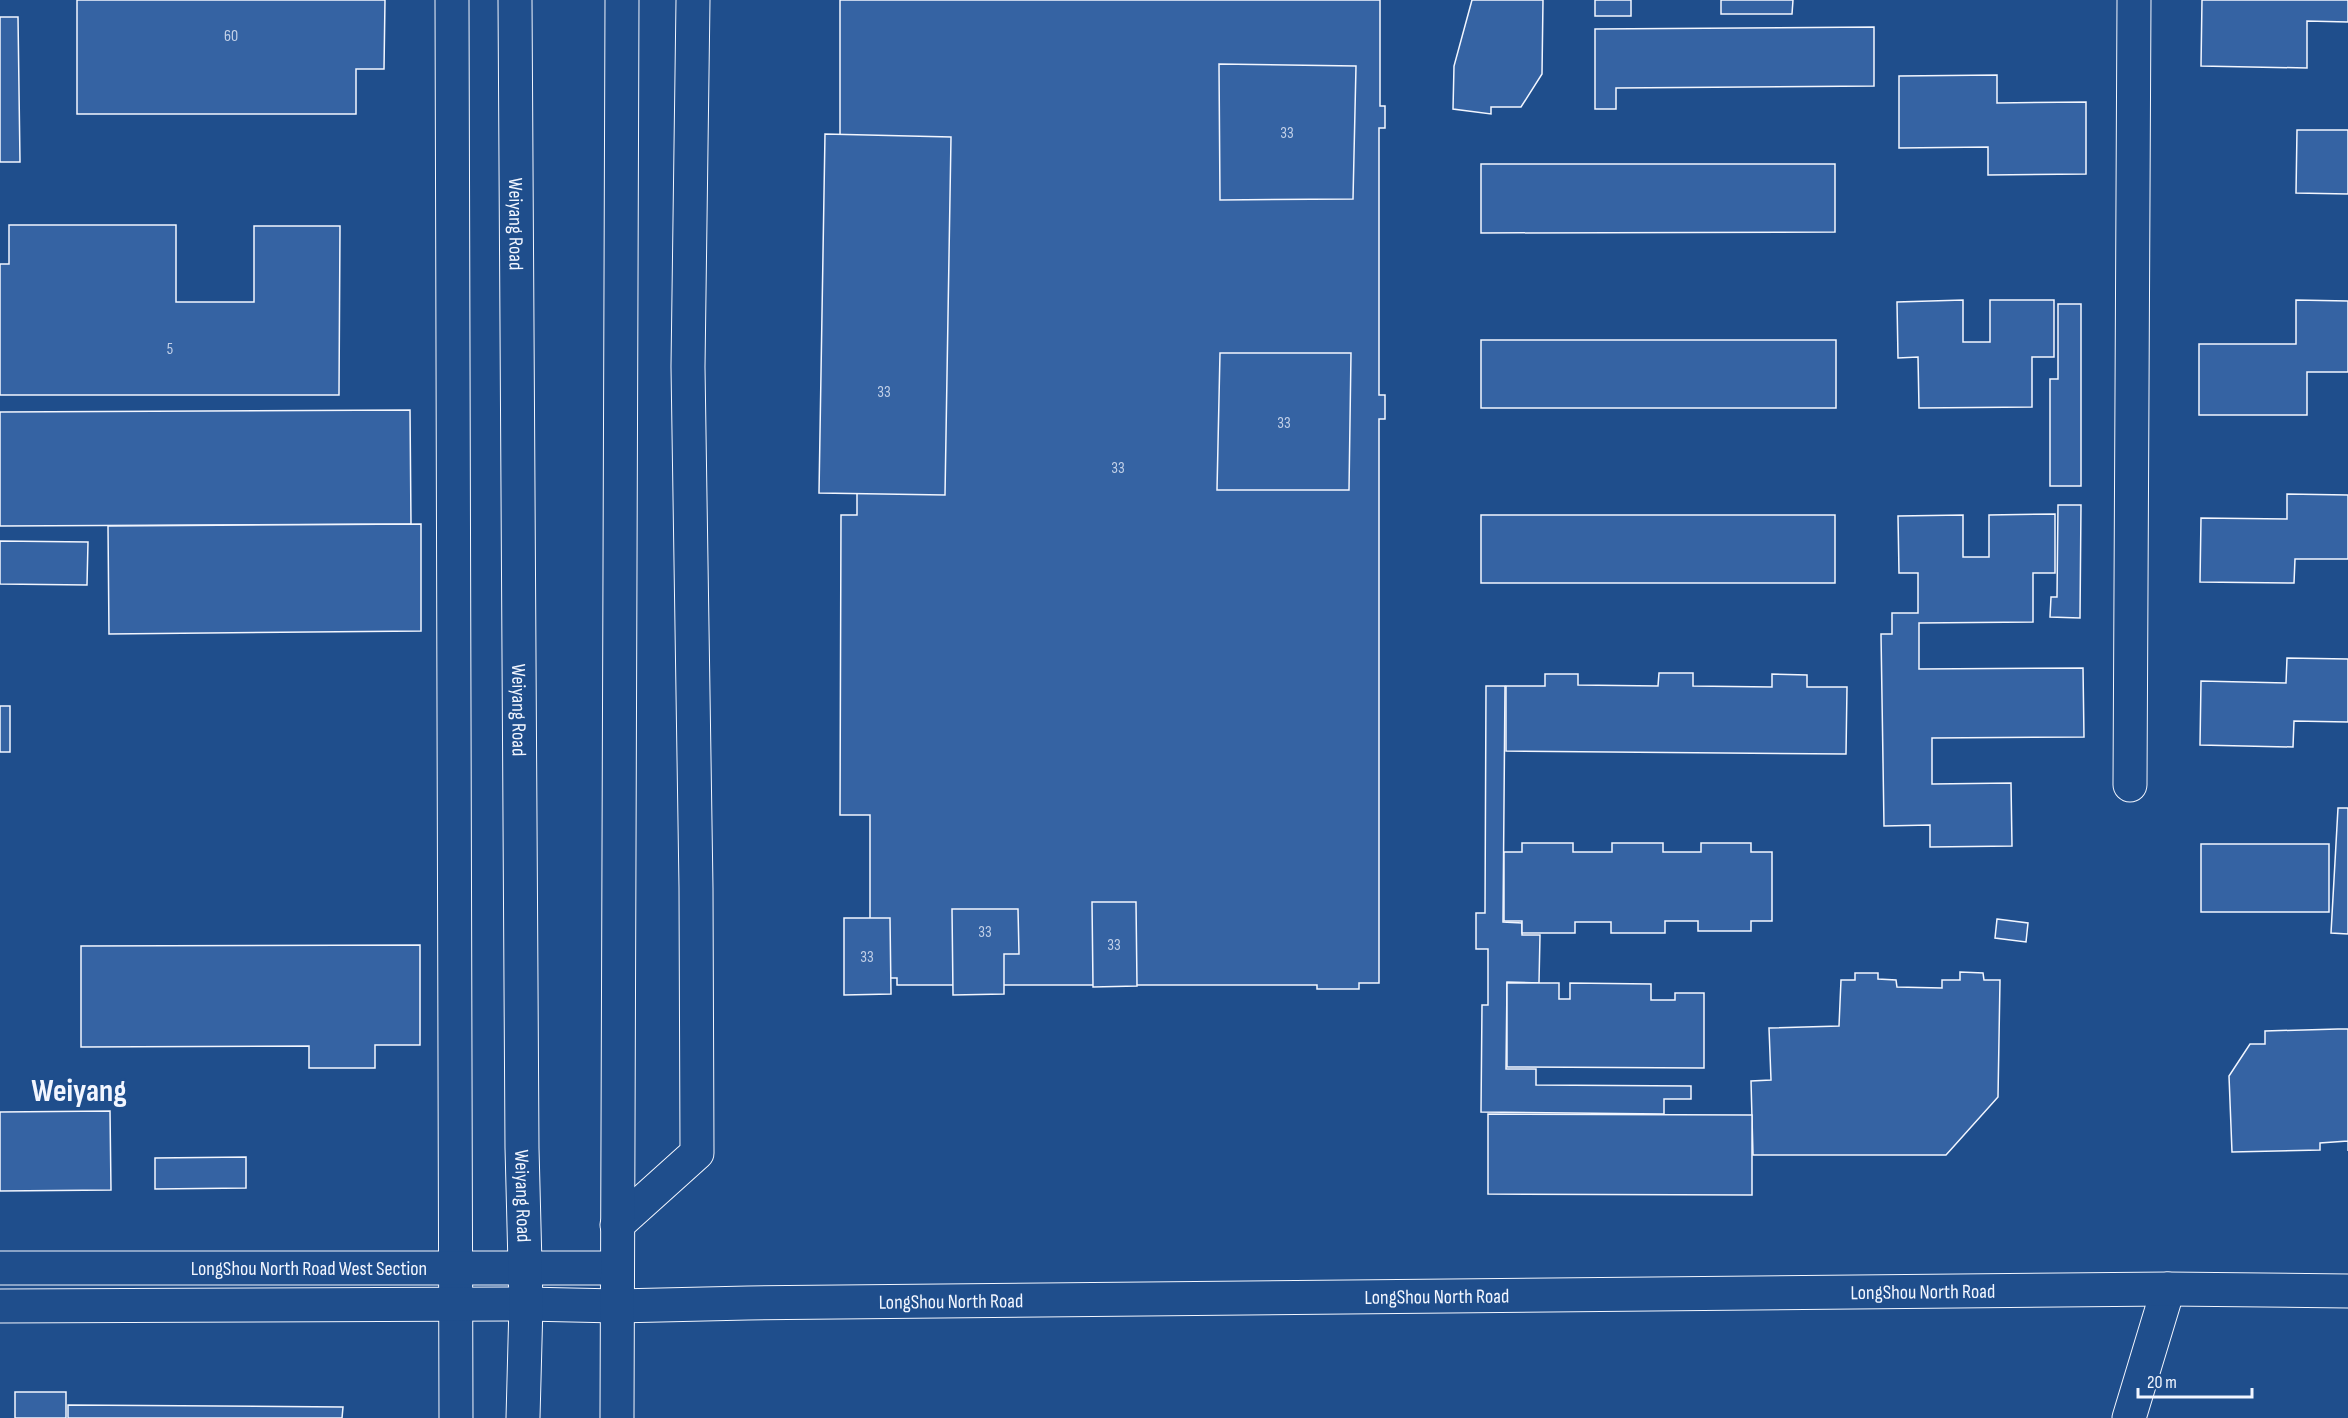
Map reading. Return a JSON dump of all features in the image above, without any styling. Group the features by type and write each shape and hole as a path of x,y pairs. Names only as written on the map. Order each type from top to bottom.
{"street":[{"path":"452,0 456,1418"},
{"name":"Weiyang Road","path":"515,0 522,1148 526,1304 523,1418"},
{"path":"616,1418 622,0"},
{"path":"617,1225 697,1154 696,888 688,379 693,0"},
{"path":"2130,785 2134,0"},
{"name":"LongShou North Road West Section","path":"0,1268 616,1268"},
{"path":"2129,1418 2168,1289"},
{"name":"LongShou North Road","path":"526,1304 617,1306 2168,1289 2348,1291"},
{"name":"LongShou North Road West Section","path":"0,1306 526,1304"}],"building":[{"path":"77,0 385,0 384,69 356,69 356,114 77,114"},
{"path":"840,0 1380,0 1380,106 1385,106 1385,128 1379,128 1379,395 1385,395 1385,419 1379,419 1379,983 1359,983 1359,989 1317,989 1317,985 897,985 897,978 870,978 870,815 840,815 841,515 857,515 857,170 840,170"},
{"path":"1472,0 1543,0 1542,74 1521,107 1491,107 1491,114 1453,109 1454,66"},
{"path":"1595,0 1631,0 1631,16 1595,16"},
{"path":"1721,0 1793,0 1792,14 1721,14"},
{"path":"2202,0 2348,0 2348,22 2307,21 2307,68 2201,66"},
{"path":"0,17 18,17 20,162 0,162"},
{"path":"1874,27 1874,86 1616,88 1616,109 1595,109 1595,29"},
{"path":"1219,64 1356,66 1353,199 1220,200"},
{"path":"1997,75 1997,103 2086,102 2086,174 1988,175 1988,147 1899,148 1899,76"},
{"path":"2297,130 2348,130 2348,194 2296,193"},
{"path":"825,134 951,137 945,495 819,493"},
{"path":"1481,164 1835,164 1835,232 1481,233"},
{"path":"9,225 176,225 176,302 254,302 254,226 340,226 339,395 0,395 0,264 9,264"},
{"path":"1963,300 1963,342 1990,342 1990,300 2054,300 2054,357 2032,357 2032,407 1919,408 1918,357 1898,358 1897,302"},
{"path":"2296,300 2348,301 2348,372 2307,372 2307,415 2199,415 2199,344 2296,344"},
{"path":"2058,304 2081,304 2081,486 2050,486 2050,379 2058,379"},
{"path":"1481,340 1836,340 1836,408 1481,408"},
{"path":"1220,353 1351,353 1349,490 1217,490"},
{"path":"410,410 411,524 0,526 0,412"},
{"path":"2287,494 2348,495 2348,559 2295,559 2294,583 2200,582 2201,518 2287,519"},
{"path":"2058,505 2081,505 2080,618 2050,617 2051,597 2057,597"},
{"path":"2055,514 2055,573 2033,573 2033,622 1919,623 1919,669 2083,668 2084,737 1932,738 1932,784 2011,783 2012,846 1930,847 1930,825 1884,826 1881,634 1892,634 1892,613 1918,613 1918,573 1899,573 1898,516 1963,515 1963,557 1989,557 1989,515"},
{"path":"1481,515 1835,515 1835,583 1481,583"},
{"path":"421,524 421,631 109,634 108,526"},
{"path":"0,541 88,542 87,585 0,584"},
{"path":"2287,658 2348,659 2348,722 2294,721 2293,747 2200,745 2201,681 2286,683"},
{"path":"1659,673 1693,673 1693,686 1772,687 1772,674 1807,675 1807,687 1847,687 1846,754 1506,751 1506,686 1545,686 1545,674 1578,674 1578,685 1658,686"},
{"path":"1486,686 1505,686 1503,922 1522,923 1522,935 1540,935 1539,983 1507,982 1506,1069 1536,1069 1536,1085 1691,1086 1691,1099 1664,1099 1664,1114 1481,1112 1482,1005 1488,1005 1488,949 1476,949 1476,913 1485,913"},
{"path":"0,706 10,706 10,752 0,752"},
{"path":"2338,808 2348,808 2348,934 2331,933"},
{"path":"1522,843 1573,843 1573,852 1612,852 1612,843 1663,843 1663,852 1701,852 1701,843 1751,843 1751,852 1772,852 1772,921 1751,921 1751,931 1698,931 1698,921 1665,921 1665,933 1611,933 1611,922 1575,922 1575,933 1522,933 1522,921 1504,921 1504,852 1522,852"},
{"path":"2201,844 2329,844 2329,912 2201,912"},
{"path":"1092,902 1136,902 1137,986 1093,987"},
{"path":"952,909 1018,909 1019,954 1004,954 1004,994 953,995"},
{"path":"844,918 890,918 891,994 844,995"},
{"path":"1997,919 2028,923 2026,942 1995,938"},
{"path":"420,945 420,1045 375,1045 375,1068 309,1068 309,1046 81,1047 81,946"},
{"path":"1960,972 1983,973 1984,980 2000,980 1998,1097 1946,1155 1753,1155 1751,1081 1771,1080 1769,1028 1839,1026 1841,980 1855,980 1855,973 1878,973 1878,979 1896,980 1897,987 1942,988 1942,980 1960,980"},
{"path":"1507,983 1559,983 1559,999 1570,999 1570,983 1651,984 1651,1000 1675,1000 1675,993 1704,993 1704,1068 1507,1067"},
{"path":"2348,1029 2348,1141 2320,1143 2320,1150 2232,1152 2229,1076 2250,1044 2265,1044 2265,1031"},
{"path":"110,1111 111,1190 0,1191 0,1112"},
{"path":"1488,1114 1752,1115 1752,1195 1488,1194"},
{"path":"246,1157 246,1188 155,1189 155,1158"},
{"path":"15,1392 66,1392 66,1418 15,1418"},
{"path":"68,1405 343,1407 342,1418 68,1418"}],"district":[{"name":"Weiyang","path":"79,1090"}]}
